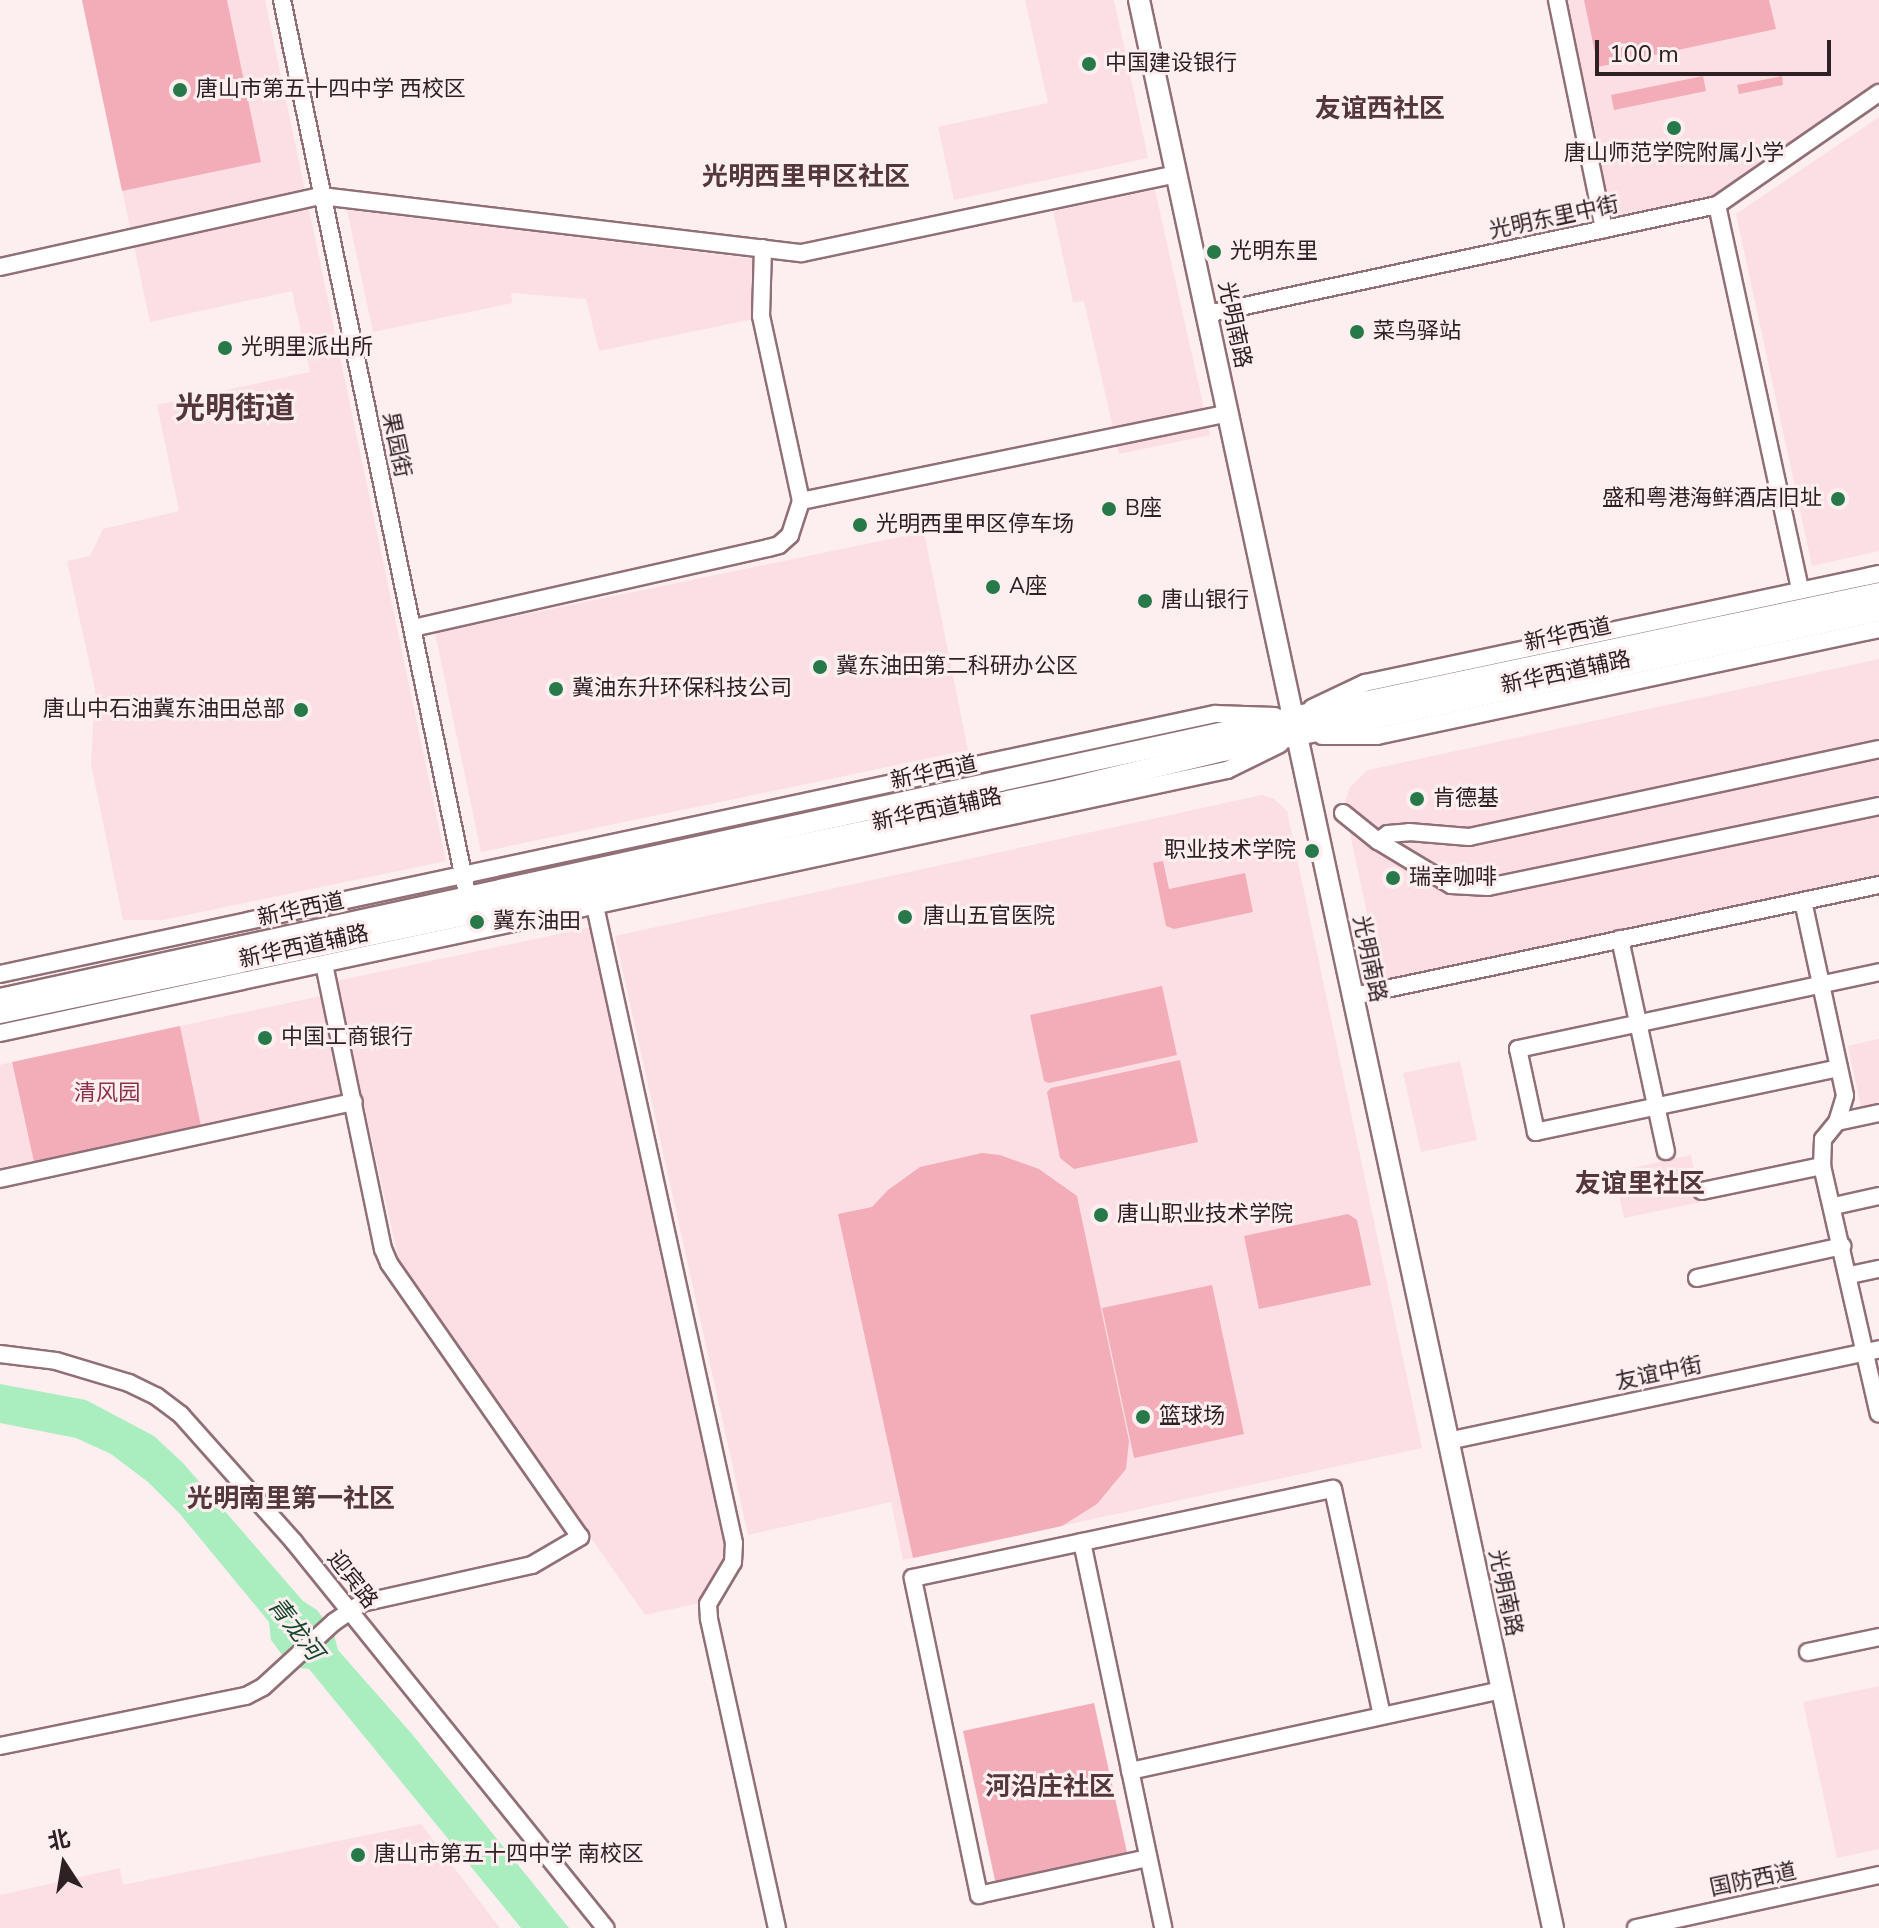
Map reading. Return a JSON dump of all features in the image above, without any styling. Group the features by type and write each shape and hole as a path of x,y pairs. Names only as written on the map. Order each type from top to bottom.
{"main road":[{"name":"光明南路","path":"1139,0 1553,1928"},
{"name":"新华西道","path":"0,1013 1044,794 1295,726 1879,593"},
{"name":"新华西道","path":"0,999 1295,726 1879,611"}],"street":[{"name":"果园街","path":"282,0 468,898"},
{"path":"1557,0 1604,229"},
{"name":"光明东里中街","path":"1207,314 1717,205 1879,93"},
{"path":"0,267 321,196 802,253 1177,174"},
{"path":"1717,205 1800,590"},
{"path":"413,628 779,545 790,535 801,501 761,316 763,248"},
{"path":"801,501 1229,413"},
{"name":"新华西道辅路","path":"0,1033 1227,770 1365,683 1879,574"},
{"name":"新华西道辅路","path":"0,974 1215,714 1377,736 1879,629"},
{"path":"1378,841 1388,834 1409,832 1469,837 1872,751 1879,765"},
{"path":"1343,813 1378,841 1451,885 1488,887 1879,806"},
{"path":"1353,996 1879,885"},
{"path":"1803,901 1845,1096 1837,1122 1823,1139 1822,1166 1872,1350 1879,1414"},
{"path":"595,906 734,1543 733,1562 708,1604 709,1619 777,1928"},
{"path":"1620,939 1666,1151"},
{"path":"0,1746 246,1696 263,1687 334,1622 362,1603 532,1565 580,1537 389,1263 324,965"},
{"path":"1839,1068 1536,1132 1518,1049 1879,972"},
{"path":"0,1179 354,1102"},
{"path":"1837,1122 1879,1113"},
{"path":"1702,1191 1822,1166"},
{"path":"1834,1206 1879,1196"},
{"path":"1697,1278 1843,1246"},
{"path":"1850,1275 1879,1269"},
{"name":"友谊中街","path":"1448,1441 1872,1350"},
{"name":"迎宾路","path":"0,1354 56,1361 129,1383 156,1396 181,1415 284,1531 605,1928"},
{"path":"1148,1858 979,1895 913,1578 1333,1489 1382,1716"},
{"path":"1082,1542 1163,1928"},
{"path":"1808,1652 1879,1637"},
{"path":"1130,1771 1501,1690"},
{"name":"国防西道","path":"1636,1928 1879,1875"}],"shaded area":[{"path":"82,0 265,0 446,861 163,920 123,920 91,764 95,689 67,561 90,556 103,529 179,511 157,405 310,372 292,291 150,322"},
{"path":"1025,0 1114,0 1148,158 954,200 938,127 1048,103"},
{"name":"唐山师范学院附属小学","path":"1567,0 1879,0 1879,84 1715,195 1612,217"},
{"path":"1879,117 1879,551 1812,566 1736,214"},
{"path":"1155,190 1210,435 1119,454 1084,301 1073,302 1053,211"},
{"path":"347,210 755,259 753,319 599,351 586,299 511,293 512,303 373,332"},
{"path":"924,532 968,750 481,852 435,633"},
{"path":"1879,659 1879,875 1382,983 1344,806 1350,787 1368,770"},
{"name":"唐山职业技术学院","path":"1262,795 1274,799 1287,811 1422,1448 903,1560 891,1502 748,1535 615,936"},
{"path":"592,927 727,1549 708,1601 645,1615 400,1265 336,981"},
{"path":"321,996 344,1095 201,1126 180,1026"},
{"path":"1879,1039 1879,1108 1862,1112 1848,1046"},
{"path":"1460,1061 1477,1140 1421,1152 1403,1073"},
{"path":"12,1062 34,1162 0,1169 0,1065"},
{"path":"1691,1155 1701,1202 1624,1218 1614,1172"},
{"path":"1879,1686 1879,1849 1837,1858 1803,1702"},
{"name":"唐山市第五十四中学 南校区","path":"421,1824 500,1928 0,1928 0,1895 120,1868 123,1885"}],"green space":[{"name":"唐山市第五十四中学 西校区","path":"82,0 227,0 261,162 122,191"},
{"path":"1584,0 1769,0 1776,29 1598,67"},
{"path":"1703,76 1706,91 1614,110 1611,95"},
{"path":"1782,76 1783,85 1739,94 1737,85"},
{"path":"1163,861 1169,889 1245,873 1253,912 1174,929 1166,926 1153,863"},
{"path":"1162,986 1177,1055 1049,1083 1044,1081 1030,1015"},
{"name":"清风园","path":"180,1026 201,1126 34,1162 12,1062"},
{"path":"1180,1060 1198,1142 1074,1169 1060,1158 1047,1092 1051,1088"},
{"path":"982,1153 1000,1155 1039,1169 1077,1196 1129,1441 1126,1469 1097,1504 1062,1526 913,1558 838,1214 872,1207 888,1190 920,1167"},
{"path":"1348,1214 1357,1220 1371,1285 1259,1309 1244,1236"},
{"path":"1212,1285 1244,1434 1134,1458 1102,1308"},
{"path":"1094,1703 1128,1857 996,1885 963,1731"}],"water":[{"name":"青龙河","path":"0,1384 86,1400 154,1436 183,1463 303,1601 317,1610 333,1631 338,1650 412,1734 569,1928 521,1928 309,1669 291,1667 271,1640 269,1622 180,1514 148,1482 111,1454 76,1438 0,1423"}],"place":[{"name":"中国建设银行","path":"1089,64"},
{"name":"唐山市第五十四中学 西校区","path":"180,90"},
{"name":"唐山师范学院附属小学","path":"1674,128"},
{"name":"光明东里","path":"1214,252"},
{"name":"菜鸟驿站","path":"1357,332"},
{"name":"光明里派出所","path":"225,348"},
{"name":"盛和粤港海鲜酒店旧址","path":"1838,499"},
{"name":"B座","path":"1109,509"},
{"name":"光明西里甲区停车场","path":"860,525"},
{"name":"A座","path":"993,587"},
{"name":"唐山银行","path":"1145,601"},
{"name":"冀东油田第二科研办公区","path":"820,667"},
{"name":"冀油东升环保科技公司","path":"556,689"},
{"name":"唐山中石油冀东油田总部","path":"301,710"},
{"name":"肯德基","path":"1417,799"},
{"name":"职业技术学院","path":"1312,851"},
{"name":"瑞幸咖啡","path":"1393,878"},
{"name":"唐山五官医院","path":"905,917"},
{"name":"冀东油田","path":"477,922"},
{"name":"中国工商银行","path":"265,1038"},
{"name":"唐山职业技术学院","path":"1101,1215"},
{"name":"篮球场","path":"1143,1417"},
{"name":"唐山市第五十四中学 南校区","path":"358,1855"}],"district":[{"name":"友谊西社区","path":"1380,109"},
{"name":"光明西里甲区社区","path":"806,177"},
{"name":"光明街道","path":"235,409"},
{"name":"友谊里社区","path":"1640,1184"},
{"name":"光明南里第一社区","path":"291,1499"},
{"name":"河沿庄社区","path":"1050,1787"}]}
